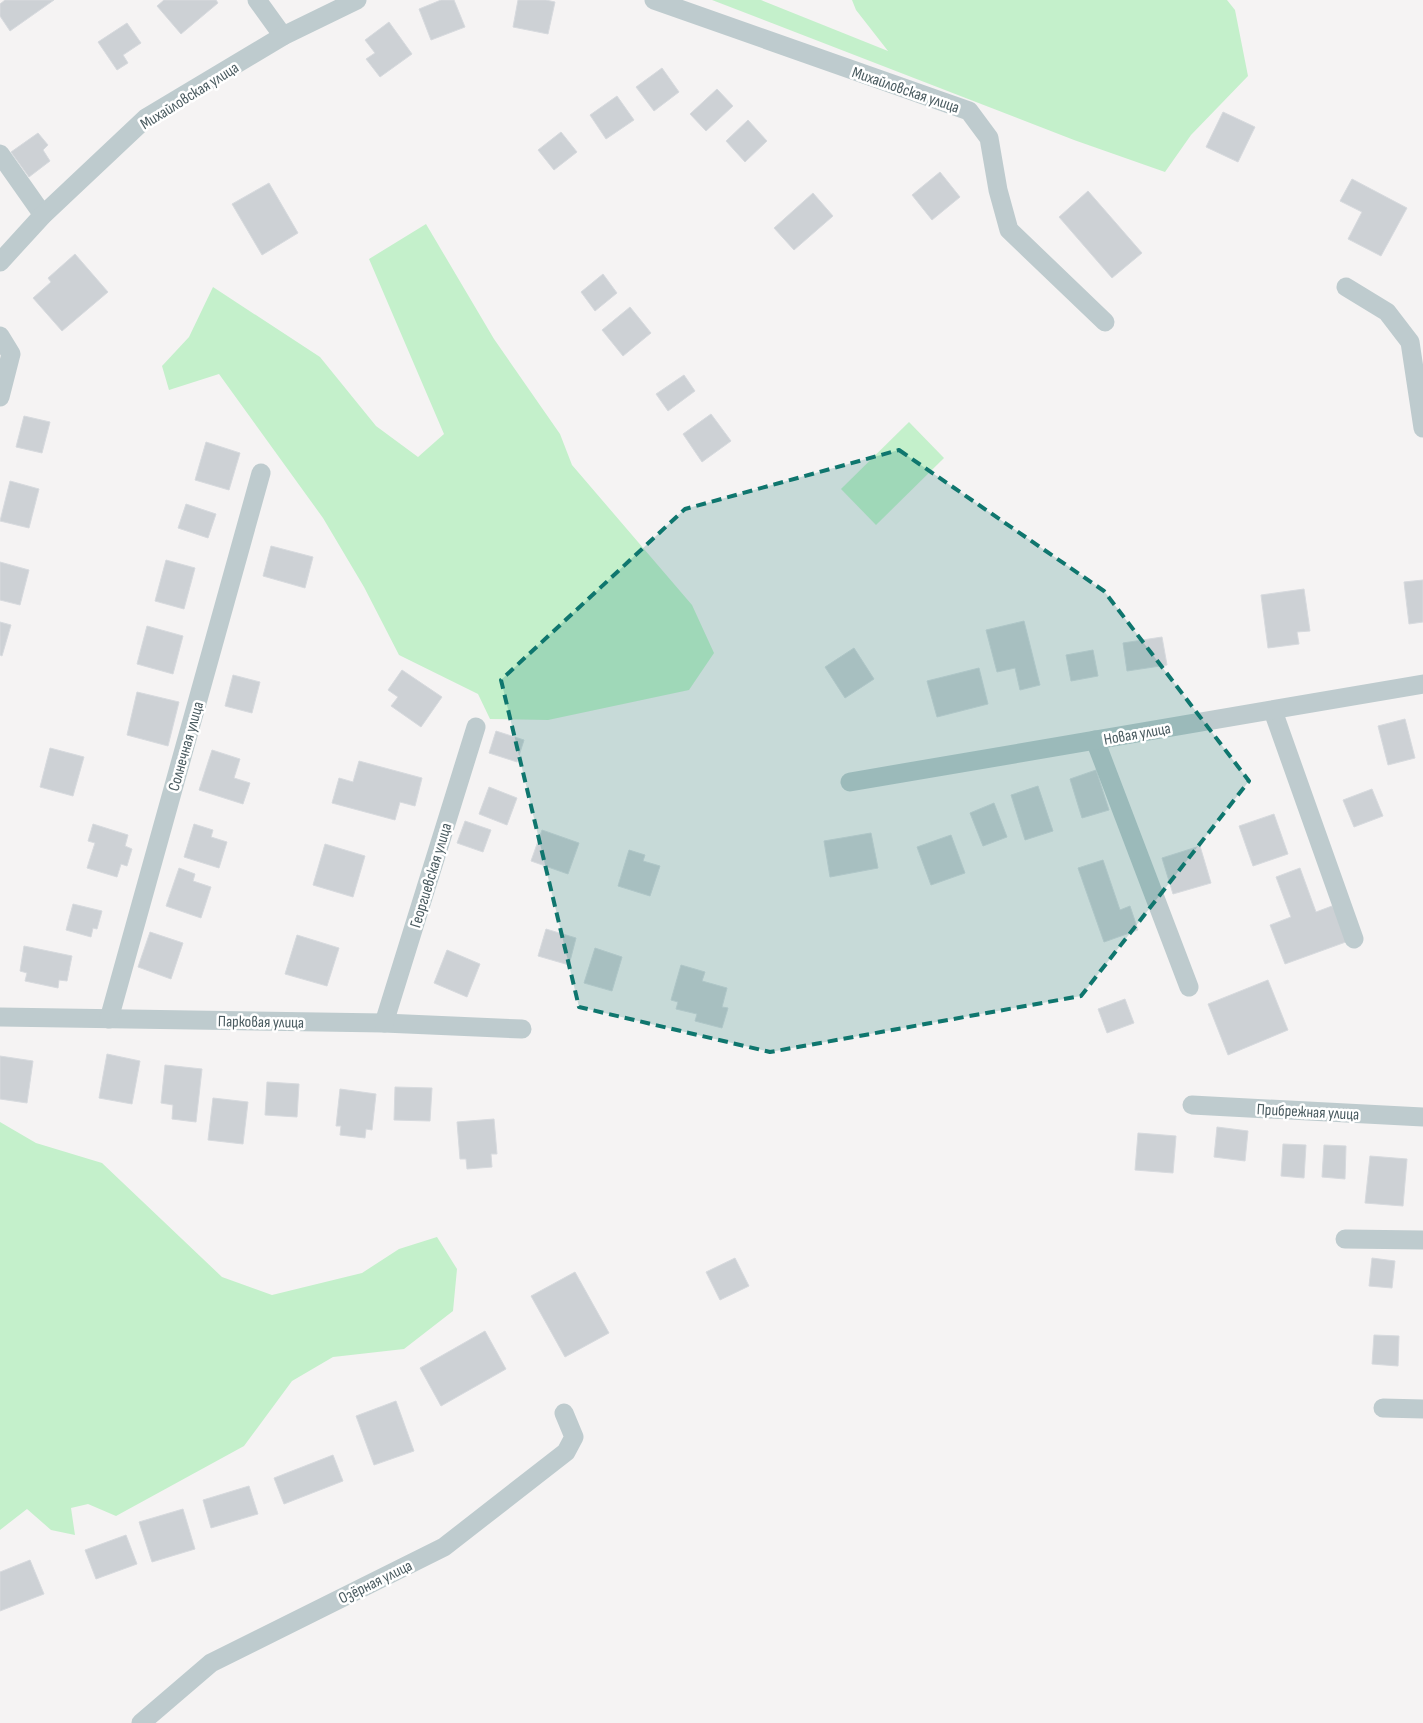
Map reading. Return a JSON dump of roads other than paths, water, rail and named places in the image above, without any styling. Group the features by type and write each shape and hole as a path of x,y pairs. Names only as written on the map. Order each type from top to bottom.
{"street":[{"path":"257,0 283,36"},
{"name":"Михайловская улица","path":"0,262 44,215 146,118 283,36 357,0"},
{"name":"Михайловская улица","path":"654,0 970,111 989,138 998,190 1010,230 1106,322"},
{"path":"0,154 44,215"},
{"path":"1346,287 1388,312 1410,342 1423,428"},
{"path":"0,336 11,354 0,397"},
{"name":"Солнечная улица","path":"109,1019 261,473"},
{"name":"Новая улица","path":"850,782 1423,684"},
{"path":"1273,710 1354,938"},
{"name":"Георгиевская улица","path":"384,1023 476,727"},
{"path":"1095,740 1189,987"},
{"name":"Парковая улица","path":"0,1017 384,1023 522,1029"},
{"name":"Прибрежная улица","path":"1192,1105 1423,1117"},
{"path":"1345,1239 1423,1240"},
{"path":"1384,1408 1423,1409"},
{"name":"Озёрная улица","path":"141,1723 211,1663 444,1547 566,1452 574,1437 564,1413"}]}
